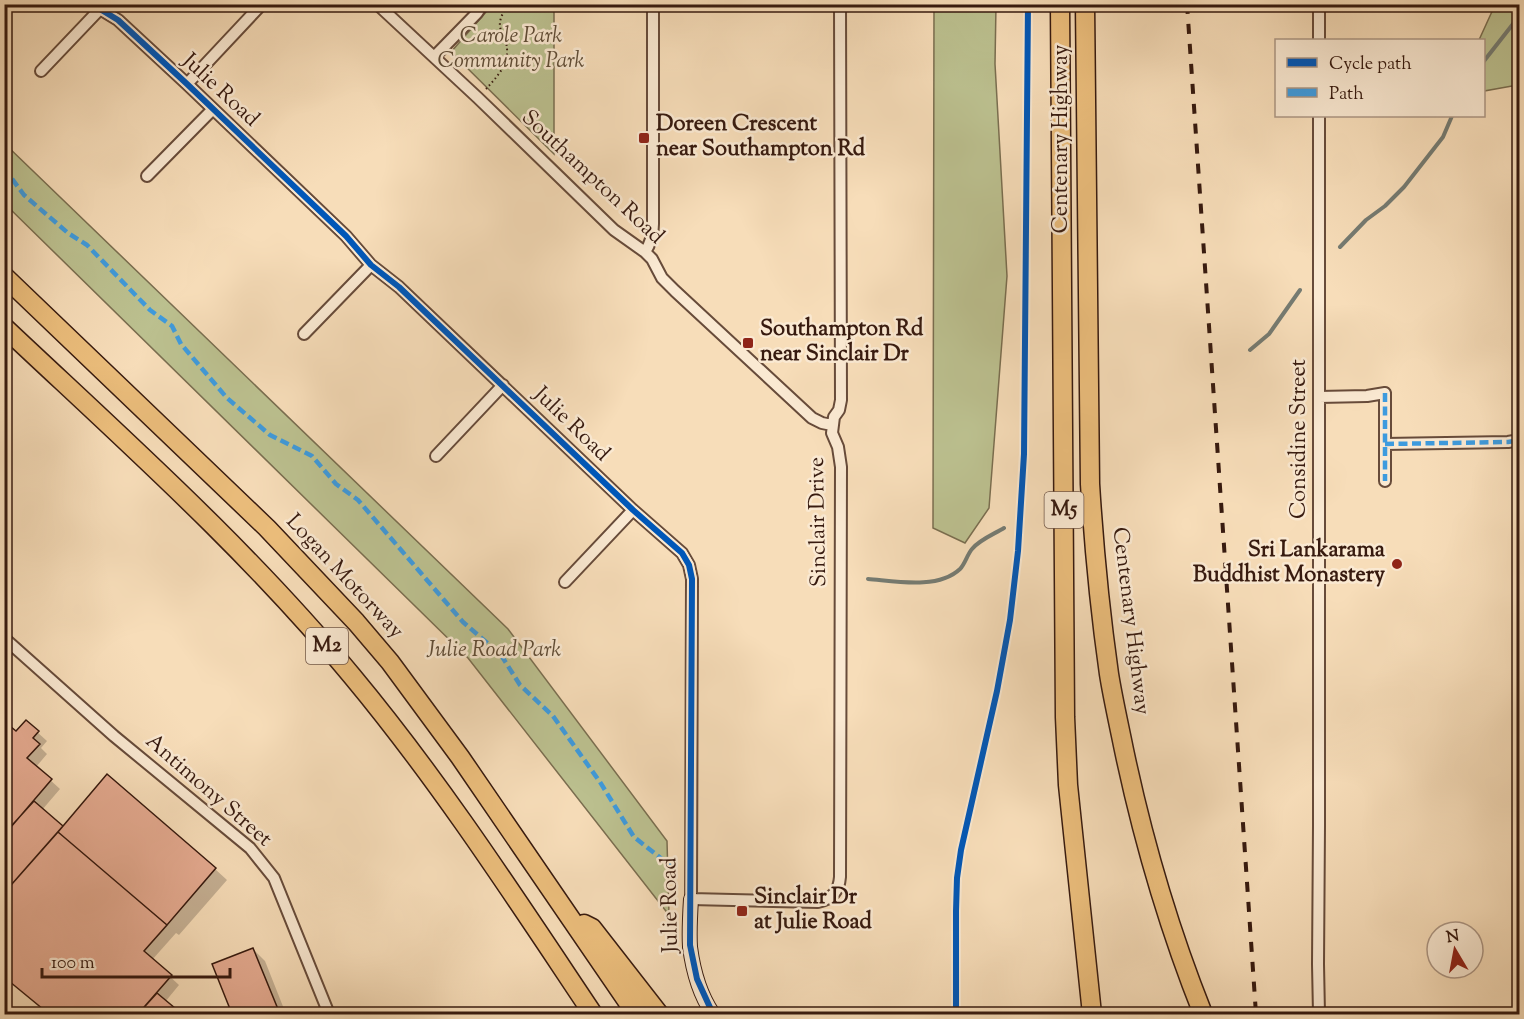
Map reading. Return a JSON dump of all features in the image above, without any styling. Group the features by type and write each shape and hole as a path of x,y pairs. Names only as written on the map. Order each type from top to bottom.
{"highway":[{"name":"Centenary Highway","path":"1060,4 1065,717 1068,785 1092,1014"},
{"name":"Centenary Highway","path":"1085,4 1089,430 1093,531 1098,585 1109,676 1130,777 1167,914 1203,1014"},
{"name":"Logan Motorway","path":"4,276 267,528 356,622 390,662 460,756 636,1014"},
{"name":"M2","path":"4,327 241,551 352,675 443,792 593,1014"},
{"path":"570,917 592,928 659,1014"}],"street":[{"path":"187,84 262,4"},
{"name":"Southampton Road","path":"377,4 614,230 645,252 652,259 662,278 797,405 812,418 832,425"},
{"path":"434,57 483,4"},
{"path":"645,252 652,239 653,224 653,4"},
{"name":"Sinclair Drive","path":"691,899 818,902 830,897 839,887 841,467 832,425 841,400 840,4"},
{"path":"1319,4 1319,39"},
{"path":"40,71 98,7"},
{"name":"Julie Road","path":"98,7 118,20 187,84 346,236 371,265 399,287 503,385 681,553 689,565 692,579 690,945 697,979 712,1014"},
{"path":"147,176 213,109"},
{"name":"Considine Street","path":"1319,117 1319,1014"},
{"path":"304,334 371,265"},
{"path":"436,456 503,385"},
{"path":"1319,397 1367,396 1385,393 1385,481"},
{"path":"1385,444 1520,440"},
{"path":"565,582 633,510"},
{"name":"Antimony Street","path":"4,638 114,736 250,848 274,878 329,1014"}],"path":[{"path":"486,89 503,69 507,54 506,41 500,26 501,17 508,4"}],"green space":[{"name":"Carole Park Community Park","path":"493,4 554,5 554,154 451,52"},
{"path":"934,5 996,5 995,64 1007,276 989,508 965,543 933,528"},
{"path":"1495,5 1519,5 1519,88 1512,86 1485,91 1485,39 1479,39"},
{"name":"Julie Road Park","path":"5,144 508,629 667,841 669,915 468,658 5,204"}],"building":[{"path":"26,720 39,731 33,738 40,744 27,758 52,779 11,827 4,821 4,721 16,731"},
{"path":"107,774 216,868 167,925 58,832"},
{"path":"34,801 63,826 4,893 4,834"},
{"path":"58,832 167,925 144,951 172,975 138,1014 49,1014 4,977 4,893"},
{"path":"253,948 280,1014 232,1014 212,964"},
{"path":"157,993 182,1014 138,1014"}],"waterway":[{"path":"1485,60 1520,15"},
{"path":"1340,247 1366,220 1385,206 1404,187 1443,137 1452,117"},
{"path":"1250,350 1269,334 1300,290"},
{"path":"868,579 915,583 940,580 951,576 960,569 975,546 1004,528"}],"railway":[{"path":"1187,4 1256,1014"}],"marked path":[{"path":"4,168 24,195 68,233 87,245 150,310 172,326 181,344 227,398 270,435 312,456 336,484 358,500 463,622 501,655 520,685 553,716 600,782 634,837 677,871"},
{"path":"1385,393 1385,481"},
{"path":"1385,444 1520,440"}],"cycle path":[{"path":"96,4 118,20 187,84 346,236 371,265 399,287 633,510 682,553 689,565 692,579 690,945 697,979 713,1014"},
{"path":"955,1014 957,878 961,850 997,691 1010,620 1018,551 1024,454 1028,4"}],"place":[{"name":"Doreen Crescent near Southampton Rd","path":"644,138"},
{"name":"Southampton Rd near Sinclair Dr","path":"748,343"},
{"name":"Sri Lankarama Buddhist Monastery","path":"1397,564"},
{"name":"Sinclair Dr at Julie Road","path":"742,911"}]}
